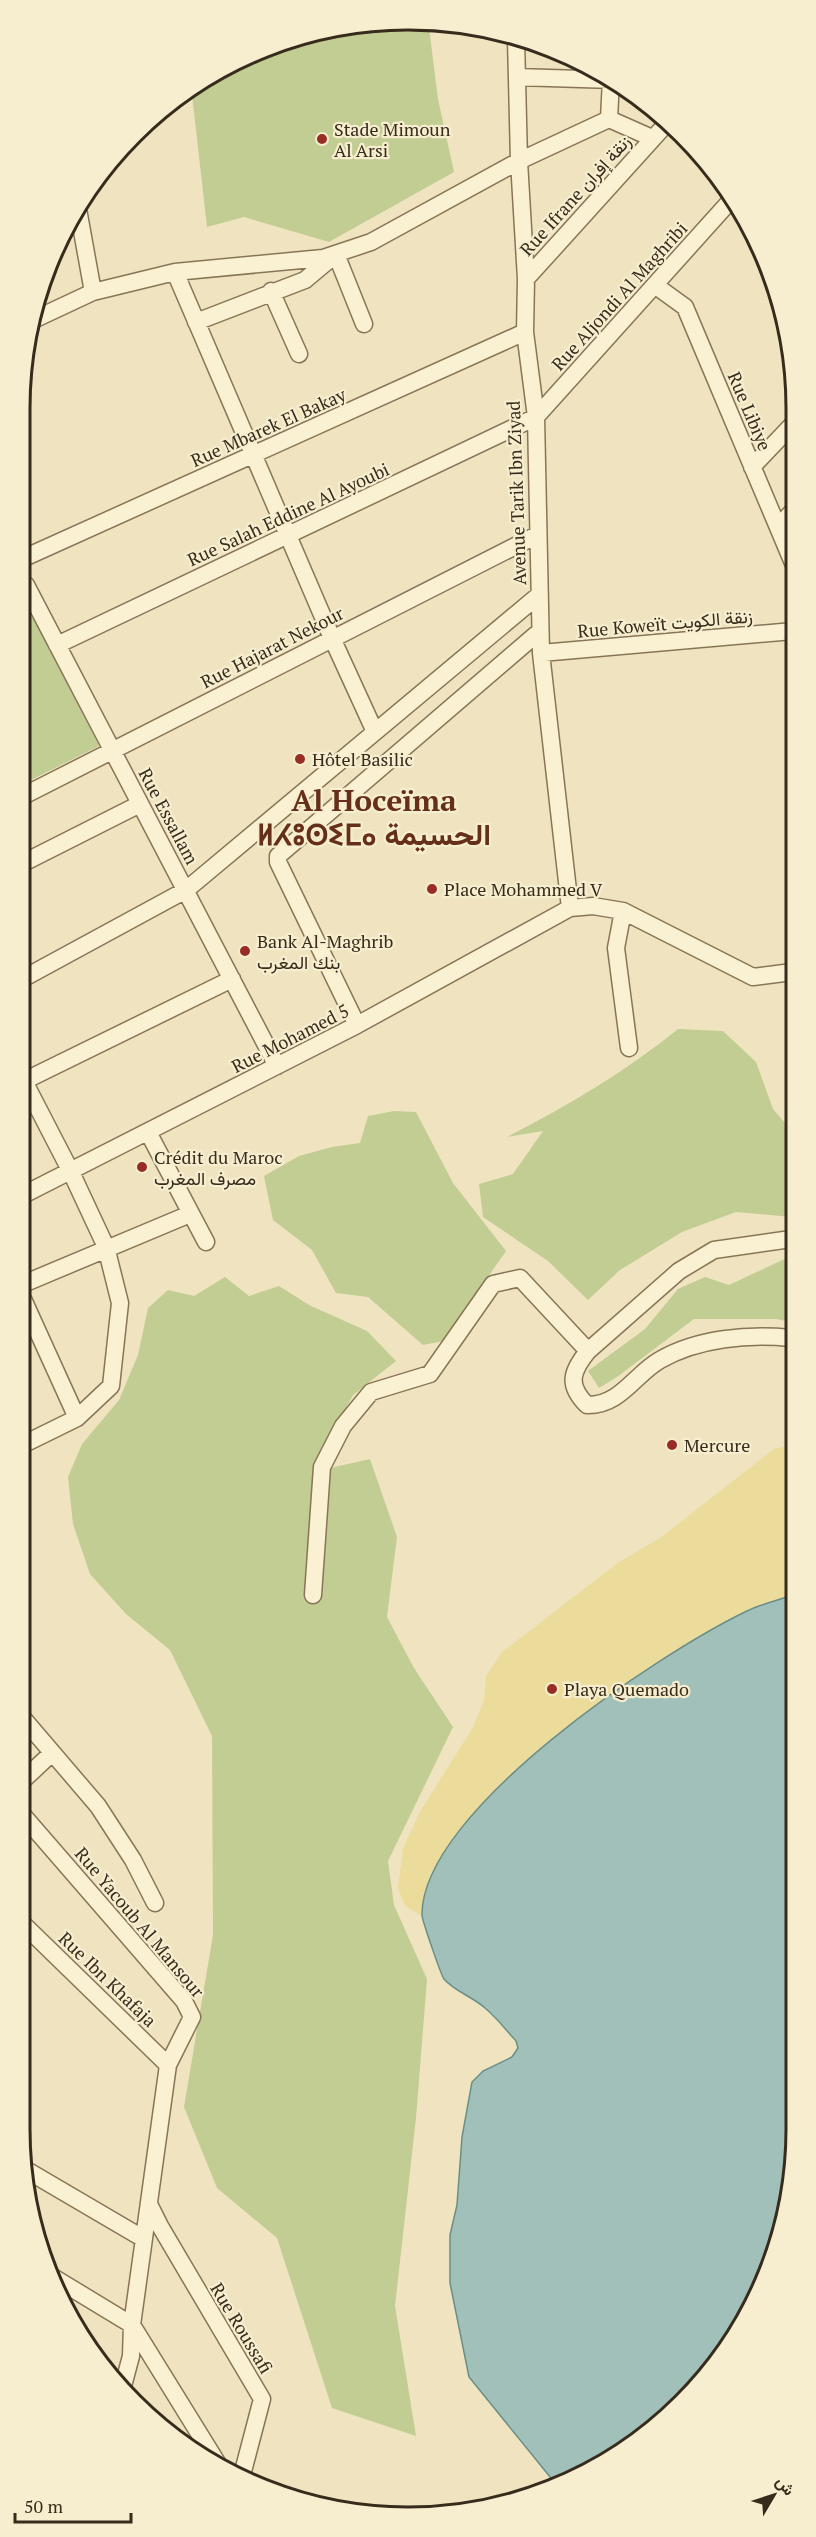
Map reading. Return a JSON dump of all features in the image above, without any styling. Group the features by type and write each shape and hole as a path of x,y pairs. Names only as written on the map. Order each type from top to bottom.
{"street":[{"name":"Avenue Tarik Ibn Ziyad","path":"516,46 519,161 526,279 525,332 536,417 541,653 570,908"},
{"path":"517,77 594,79"},
{"path":"609,119 611,90"},
{"path":"41,317 93,292 175,272 323,258 371,242 519,161 609,119 652,138"},
{"name":"Rue Ifrane زنقة إفران","path":"526,279 662,128"},
{"name":"Rue Aljondi Al Maghribi","path":"536,417 726,205"},
{"path":"80,221 93,292"},
{"path":"196,322 272,291 306,280 336,254"},
{"path":"336,254 364,324"},
{"path":"175,272 332,638 375,732"},
{"name":"Rue Libiye","path":"656,286 685,308 786,546"},
{"path":"272,291 299,354"},
{"name":"Rue Mbarek El Bakay","path":"30,555 525,332"},
{"name":"Rue Salah Eddine Al Ayoubi","path":"57,645 536,417"},
{"path":"752,467 786,431"},
{"path":"778,527 786,518"},
{"name":"Rue Hajarat Nekour","path":"30,792 537,534"},
{"name":"Rue Essallam","path":"30,593 277,1066"},
{"path":"30,975 186,890 539,595"},
{"path":"357,1025 278,862 278,856 540,631"},
{"name":"Rue Koweït زنقة الكويت","path":"541,653 747,637 786,632"},
{"path":"30,859 140,804"},
{"path":"570,908 593,906 623,911 753,977 786,973"},
{"name":"Rue Mohamed 5","path":"30,1192 357,1025 570,908"},
{"path":"623,911 616,948 629,1048"},
{"path":"30,1078 232,979"},
{"path":"30,1093 106,1247 120,1304 111,1386 77,1418 30,1441"},
{"path":"148,1132 206,1242"},
{"path":"30,1281 106,1247 190,1214"},
{"path":"786,1240 714,1250 679,1270 588,1351 578,1364 572,1382 577,1395 587,1405 599,1405 613,1399 658,1361 687,1347 728,1339 786,1338"},
{"path":"313,1595 322,1467 343,1426 371,1392 429,1374 493,1284 520,1278 588,1351"},
{"path":"30,1314 77,1418"},
{"path":"30,1727 98,1806 133,1860 155,1903"},
{"path":"30,1774 52,1753"},
{"name":"Rue Yacoub Al Mansour","path":"30,1823 191,2010 192,2017 168,2065"},
{"name":"Rue Ibn Khafaja","path":"30,1931 168,2065"},
{"path":"125,2379 131,2355 132,2325 168,2065"},
{"path":"33,2174 144,2239"},
{"name":"Rue Roussafi","path":"149,2204 262,2399 244,2469"},
{"path":"63,2283 132,2325 209,2450"}],"green space":[{"name":"Stade Mimoun Al Arsi","path":"429,31 438,99 454,172 329,242 244,217 207,227 192,98 241,69 286,50 310,43 359,33"},
{"path":"30,612 99,746 30,780"},
{"path":"678,1029 723,1031 756,1062 773,1109 786,1124 786,1217 736,1212 682,1232 620,1270 588,1300 548,1261 483,1217 479,1184 513,1174 543,1131 507,1137 595,1088"},
{"path":"394,1111 416,1112 453,1183 506,1251 443,1341 423,1345 368,1297 336,1293 312,1250 273,1220 264,1176 299,1156 332,1147 360,1143 368,1116"},
{"path":"786,1258 786,1321 694,1319 599,1388 588,1371 645,1329 678,1289 705,1277 729,1285"},
{"path":"225,1277 249,1296 279,1286 309,1305 367,1331 396,1361 353,1395 336,1426 317,1471 370,1459 397,1537 387,1617 414,1668 453,1727 388,1861 394,1905 427,1979 416,2118 395,2306 416,2436 332,2408 277,2238 217,2188 184,2107 213,1935 212,1736 170,1650 126,1614 90,1574 73,1524 68,1477 82,1444 119,1400 138,1355 148,1308 168,1290 194,1296"}],"sand":[{"name":"Playa Quemado","path":"786,1446 786,1597 749,1610 430,1873 422,1916 405,1906 398,1888 403,1848 421,1810 472,1729 484,1701 486,1676 502,1652 619,1562 660,1538 774,1449"}],"water":[{"path":"786,1597 786,2129 779,2203 766,2251 747,2296 708,2359 675,2396 638,2429 597,2456 551,2479 469,2377 450,2283 450,2235 457,2205 462,2137 472,2082 483,2071 512,2057 518,2048 516,2041 497,2019 444,1979 422,1915 432,1874 460,1829 502,1784 552,1739 606,1698 660,1661 752,1609"}],"place":[{"name":"Stade Mimoun Al Arsi","path":"322,139"},
{"name":"Hôtel Basilic","path":"300,759"},
{"name":"Place Mohammed V","path":"432,889"},
{"name":"Bank Al-Maghrib بنك المغرب","path":"245,951"},
{"name":"Crédit du Maroc مصرف المغرب","path":"142,1167"},
{"name":"Mercure","path":"672,1445"},
{"name":"Playa Quemado","path":"552,1689"}],"district":[{"name":"Al Hoceïma ⵍⵃⵓⵙⵉⵎⴰ الحسيمة","path":"374,817"}]}
